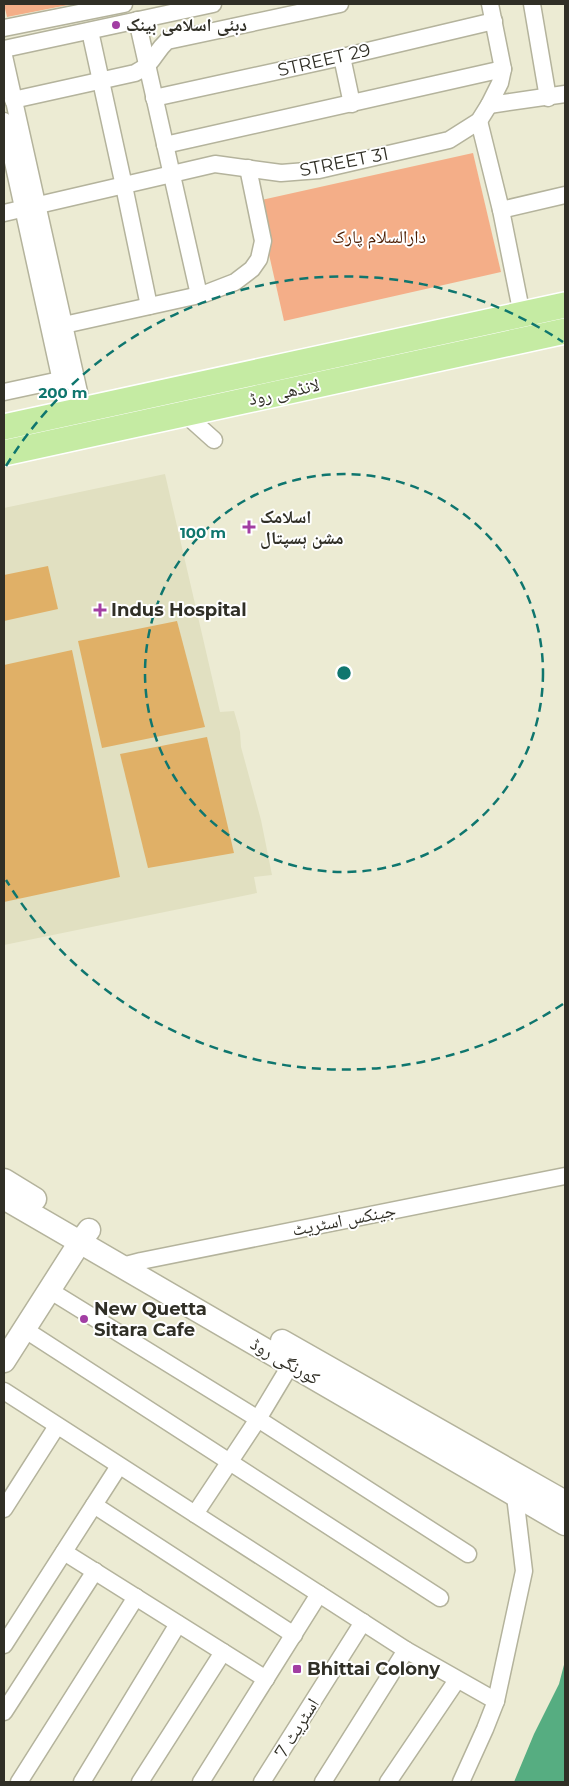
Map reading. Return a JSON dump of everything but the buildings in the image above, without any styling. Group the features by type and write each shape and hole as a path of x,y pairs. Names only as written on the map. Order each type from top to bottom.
{"main road":[{"name":"لانڈھی روڈ","path":"4,427 565,306"},
{"name":"لانڈھی روڈ","path":"4,453 565,331"},
{"name":"کورنگی روڈ","path":"4,1180 85,1236 132,1264 496,1473 515,1496 565,1524"},
{"name":"کورنگی روڈ","path":"4,1198 85,1236"},
{"path":"6,1353 85,1236"},
{"name":"کورنگی روڈ","path":"132,1264 291,1364 496,1473 565,1502"}],"street":[{"path":"4,28 124,4"},
{"path":"4,49 213,4"},
{"path":"13,100 135,73 147,67 153,61 167,41 305,8 340,4"},
{"name":"STREET 31","path":"4,213 216,164 282,174 319,170 449,140 479,121 500,83 503,70 490,4"},
{"path":"532,4 548,98"},
{"path":"137,20 199,295"},
{"name":"STREET 29","path":"154,98 494,21"},
{"path":"90,31 149,306"},
{"path":"4,56 60,380 75,412"},
{"path":"342,56 352,104"},
{"path":"165,145 503,70"},
{"path":"489,105 548,98 565,94"},
{"path":"4,121 64,325 75,412"},
{"path":"479,121 501,210 522,315"},
{"path":"64,325 199,295 235,282 252,269 259,259 263,241 248,168"},
{"path":"501,210 565,195"},
{"path":"4,392 60,380"},
{"path":"185,414 214,440"},
{"name":"جینکس اسٹریٹ","path":"132,1264 565,1176"},
{"path":"49,1290 258,1419 468,1554"},
{"path":"24,1329 440,1598"},
{"path":"195,1514 258,1419 291,1364"},
{"path":"4,1391 406,1650 496,1701"},
{"path":"4,1508 57,1426"},
{"path":"4,1645 119,1466"},
{"path":"461,1782 496,1701 524,1571 515,1496"},
{"path":"94,1504 294,1635"},
{"path":"64,1552 266,1679"},
{"path":"4,1712 95,1571"},
{"path":"201,1782 319,1594"},
{"path":"19,1782 136,1597"},
{"name":"اسٹریٹ 7","path":"262,1782 363,1622"},
{"path":"82,1782 178,1624"},
{"path":"322,1782 406,1650"},
{"path":"140,1782 223,1652"},
{"path":"388,1782 457,1680"}],"shaded area":[{"name":"Indus Hospital","path":"165,474 220,712 234,711 240,732 241,747 261,820 272,875 254,877 257,893 4,945 4,508"},
{"path":"565,1661 565,1782 514,1782 534,1734 559,1684"}],"green space":[{"path":"4,4 73,4 7,17"},
{"name":"دارالسلام پارک","path":"473,153 501,272 284,321 257,201"}],"place":[{"name":"دبئی اسلامی بینک","path":"116,25"},
{"name":"اسلامک مشن ہسپتال","path":"249,527"},
{"name":"Indus Hospital","path":"100,610"},
{"name":"New Quetta Sitara Cafe","path":"84,1319"},
{"name":"Bhittai Colony","path":"297,1669"}]}
